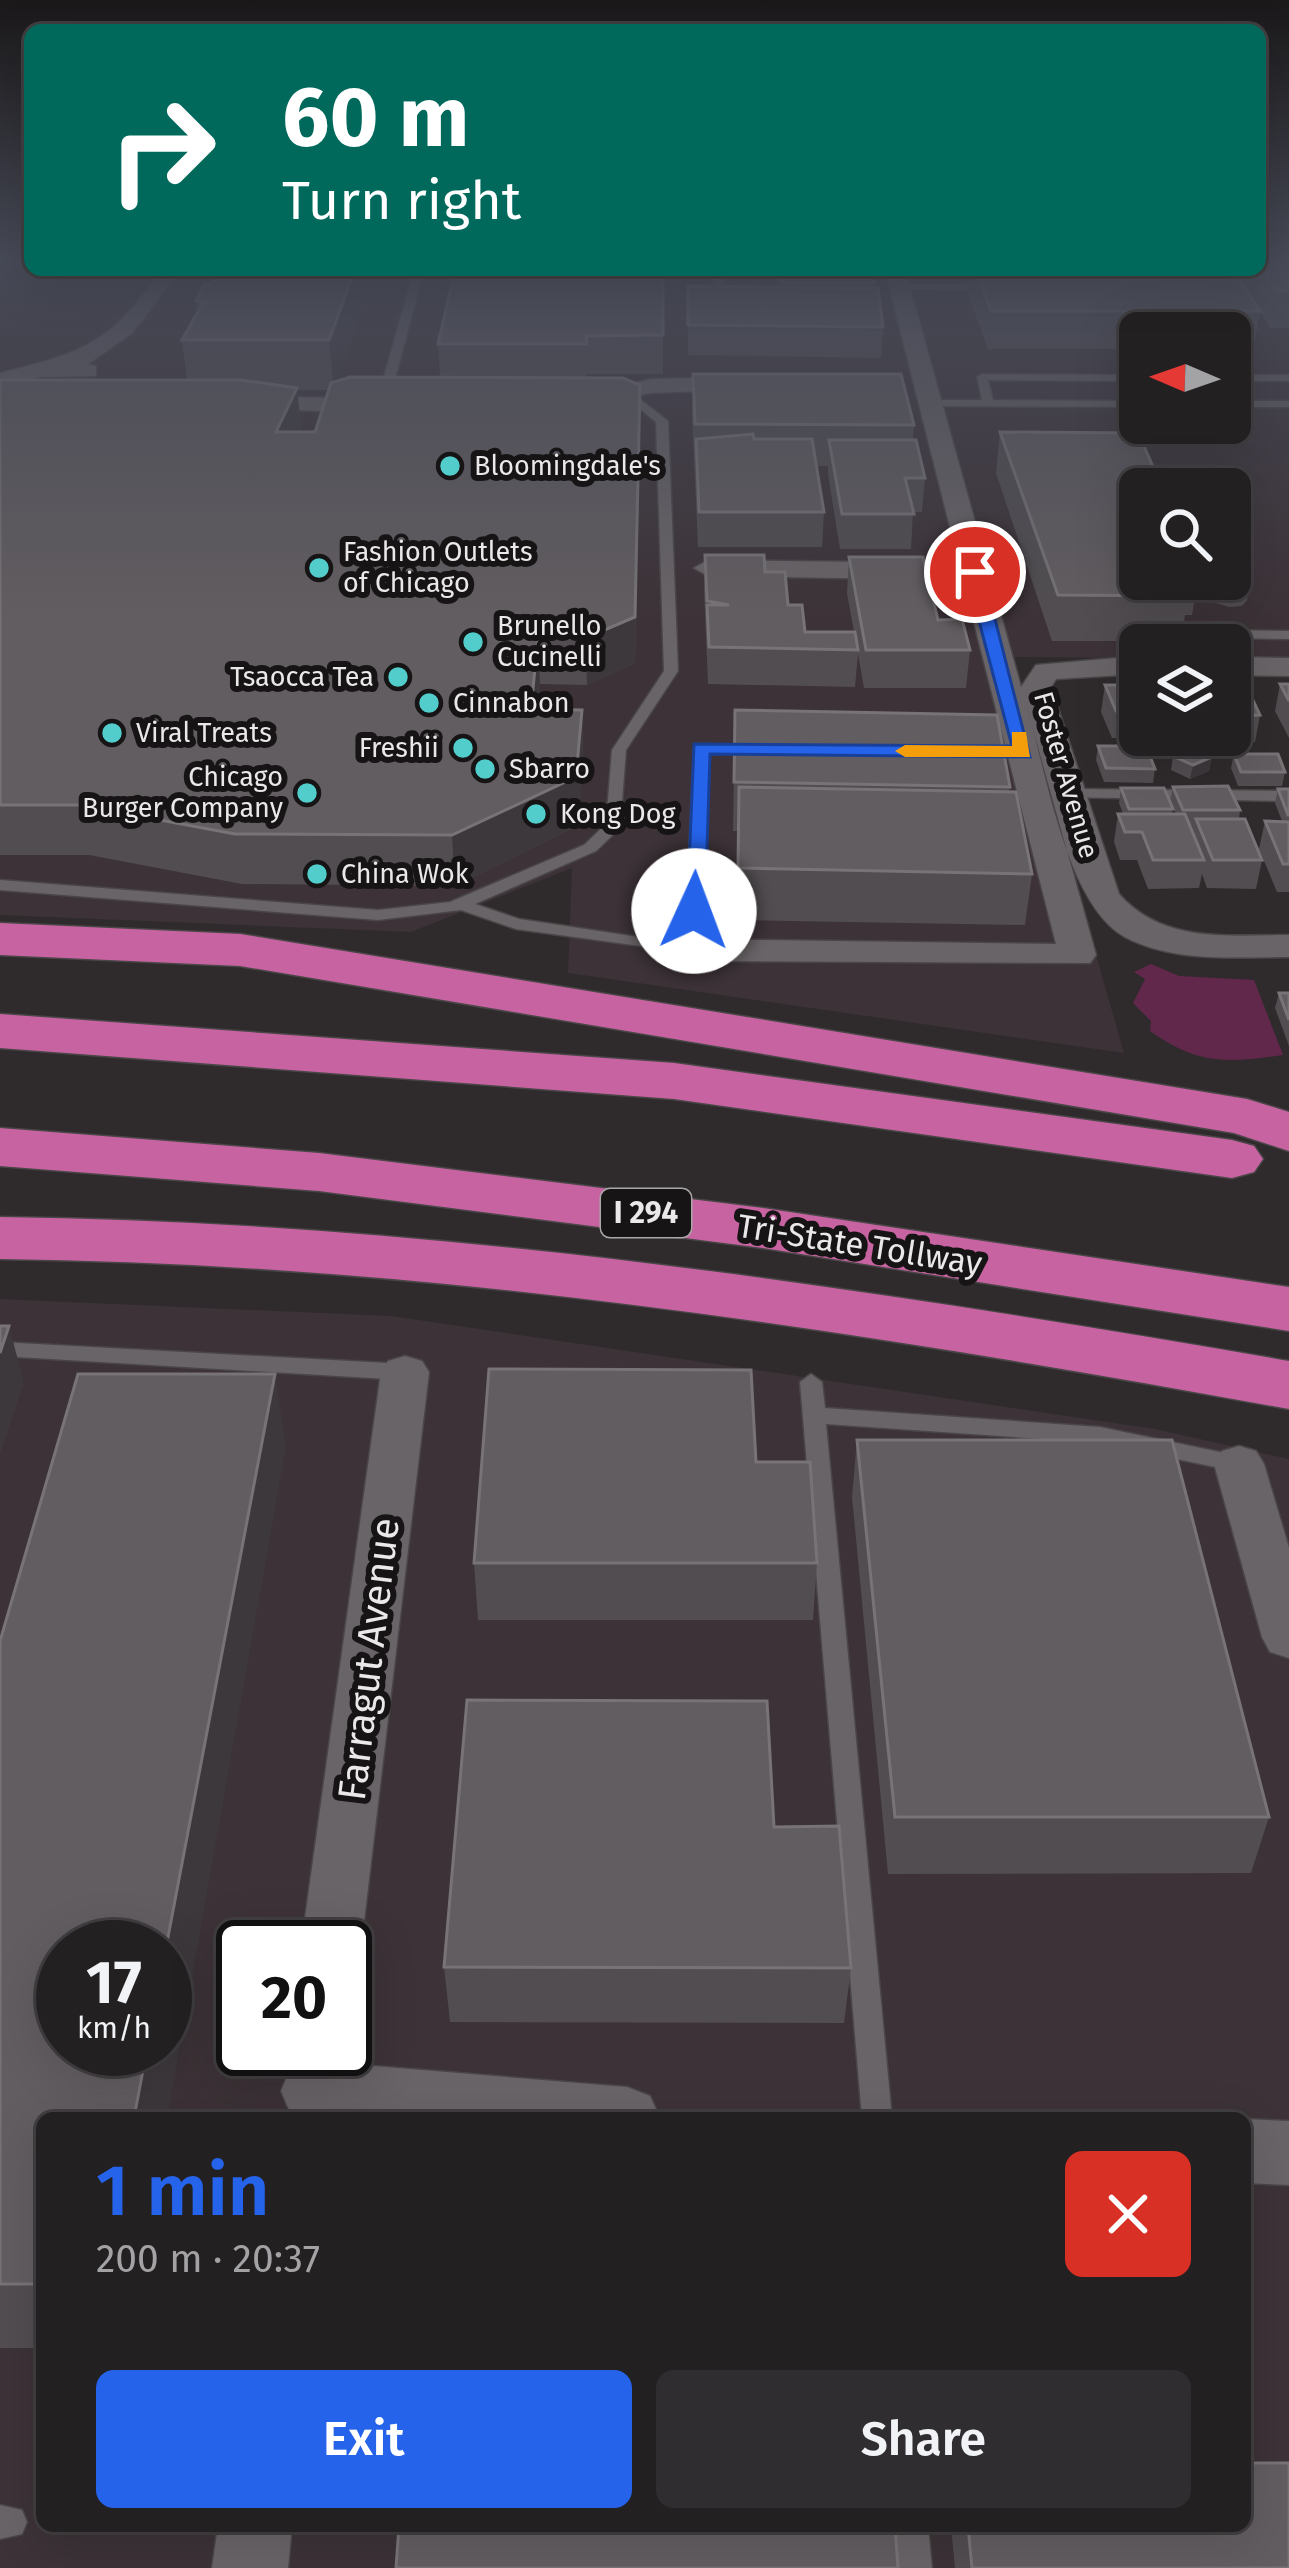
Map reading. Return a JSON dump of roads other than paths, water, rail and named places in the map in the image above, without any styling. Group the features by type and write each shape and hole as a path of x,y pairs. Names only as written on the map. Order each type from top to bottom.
{"highway":[{"path":"0,938 241,950 1247,1117 1289,1133"},
{"path":"0,1031 674,1081 1289,1167"},
{"name":"Tri-State Tollway","path":"0,1147 319,1172 693,1219 1289,1309"},
{"path":"0,1238 209,1241 451,1262 788,1301 1289,1385"}],"street":[{"path":"108,379 114,382"},
{"name":"Foster Avenue","path":"693,950 1077,955 1012,752 992,634 917,379"},
{"path":"556,403 674,384 785,385"},
{"path":"205,406 267,417 421,405"},
{"path":"706,568 975,572"},
{"path":"992,634 1042,660 1119,664"},
{"name":"Foster Avenue","path":"1042,660 1036,687 1102,897 1125,923 1144,932 1186,943 1289,946"},
{"path":"1251,666 1289,667"},
{"name":"Farragut Avenue","path":"334,1920 405,1372"},
{"path":"1239,1464 1273,1527 1289,1637"},
{"path":"314,2086 568,2112"},
{"path":"1251,2151 1289,2153"},
{"path":"250,2568 254,2532"}],"lane":[{"path":"381,406 389,379"},
{"path":"982,379 988,404"},
{"path":"1258,379 1274,404"},
{"path":"0,885 378,915 460,904 590,848 614,825 619,749 671,671 662,421 624,390"},
{"path":"919,391 988,404 1119,404"},
{"path":"1251,404 1289,404"},
{"path":"1251,635 1289,635"},
{"path":"748,725 748,749"},
{"path":"460,904 516,924 693,950 700,748 771,749"},
{"path":"1070,794 1289,796"},
{"path":"0,1348 405,1372"},
{"path":"811,1382 876,2112"},
{"path":"814,1415 1100,1436 1239,1464"},
{"path":"911,2532 914,2568"}],"place":[{"name":"Bloomingdale's","path":"450,466"},
{"name":"Fashion Outlets of Chicago","path":"319,568"},
{"name":"Brunello Cucinelli","path":"473,642"},
{"name":"Tsaocca Tea","path":"398,677"},
{"name":"Cinnabon","path":"429,703"},
{"name":"Viral Treats","path":"112,733"},
{"name":"Freshii","path":"463,748"},
{"name":"Sbarro","path":"485,769"},
{"name":"Chicago Burger Company","path":"307,793"},
{"name":"Kong Dog","path":"536,814"},
{"name":"China Wok","path":"317,874"}]}
